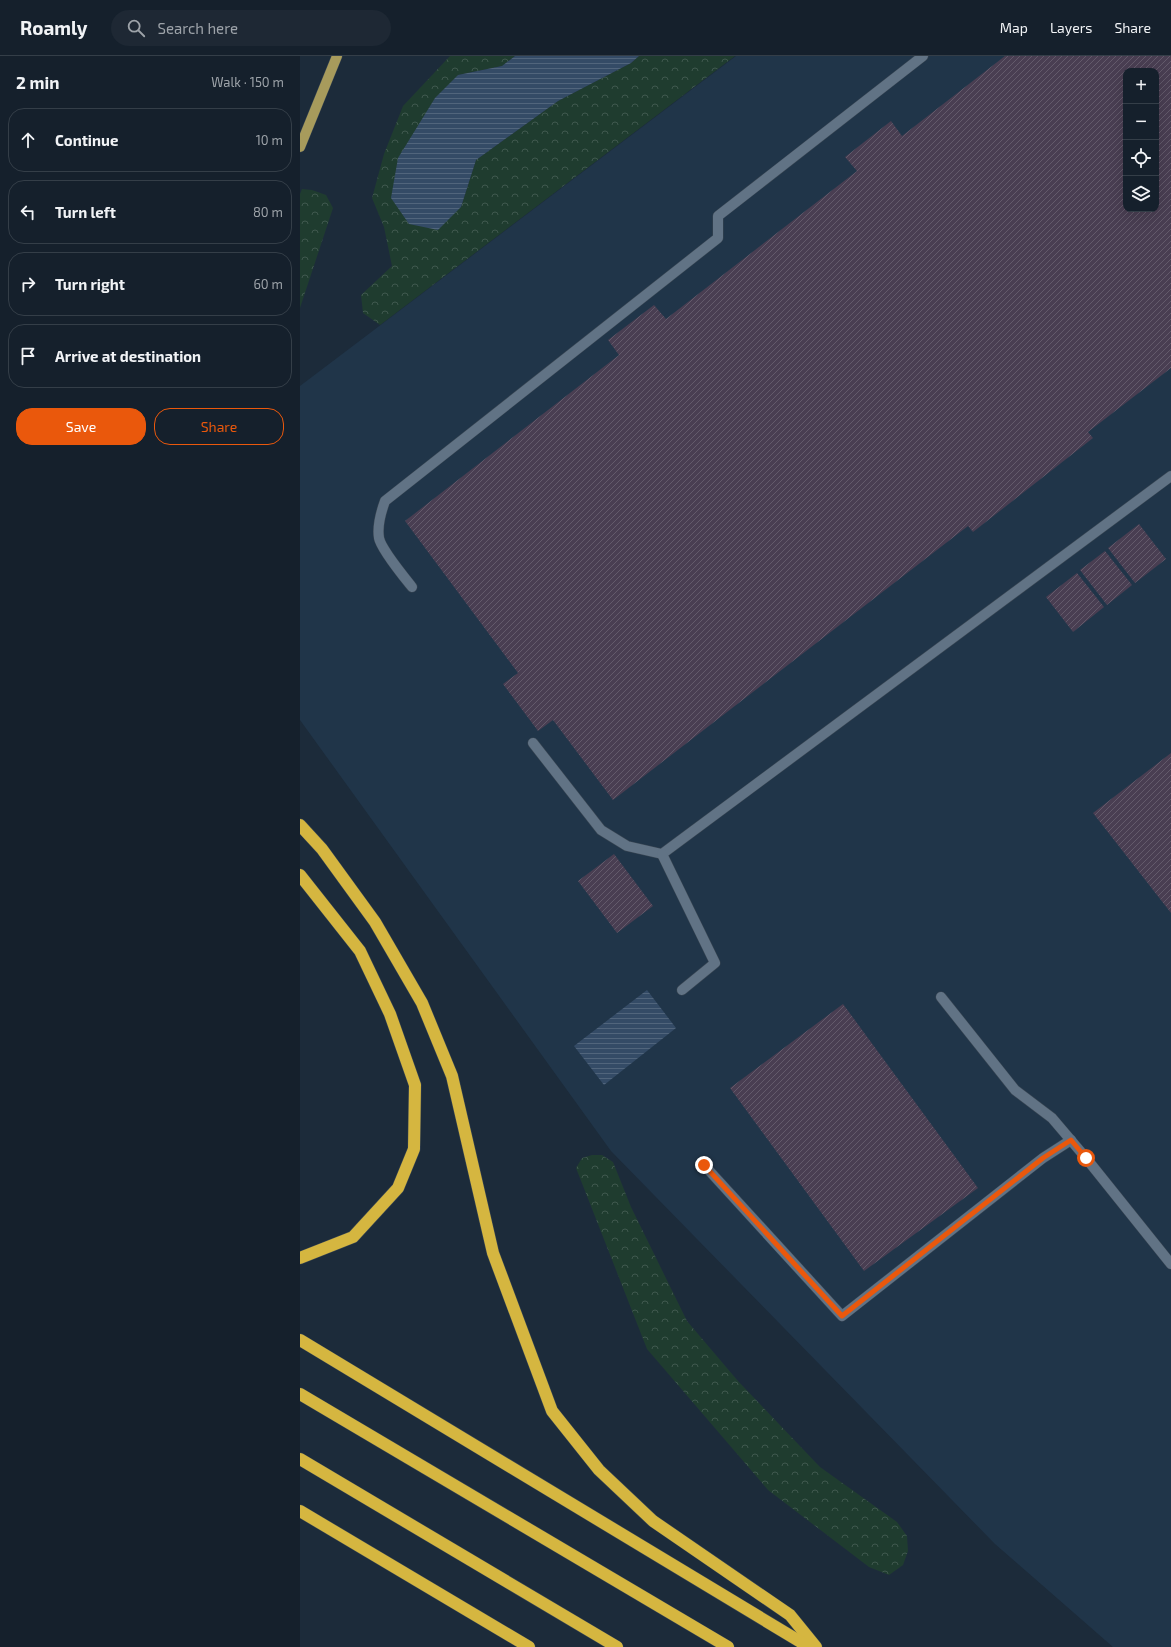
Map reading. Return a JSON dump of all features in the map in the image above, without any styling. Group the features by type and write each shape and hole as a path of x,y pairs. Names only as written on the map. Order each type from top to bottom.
{"highway":[{"path":"300,825 322,849 375,922 422,1003 452,1076 493,1254 552,1411 599,1470 653,1521 790,1615 816,1647"},
{"path":"300,875 360,951 390,1014 415,1085 414,1148 398,1188 353,1237 300,1258"},
{"path":"300,1340 809,1647"},
{"path":"300,1394 728,1647"},
{"path":"300,1459 617,1647"},
{"path":"300,1511 529,1647"}],"main road":[{"path":"300,147 337,56"}],"lane":[{"path":"412,588 389,557 379,538 380,518 385,501 718,238 718,216 923,56"},
{"path":"533,743 601,830 627,846 662,854 1171,476"},
{"path":"662,854 715,963 682,990"},
{"path":"941,997 1015,1090 1052,1118 1071,1140 1171,1264"},
{"path":"704,1165 842,1316 1043,1158 1071,1140"}],"shaded area":[{"path":"515,56 639,56 631,63 558,101 476,160 461,207 438,230 409,224 391,198 398,158 435,98 458,75 502,66"},
{"path":"736,56 1171,56 1171,1647 1113,1647 995,1544 611,1151 300,720 300,386"},
{"path":"647,990 676,1028 604,1085 574,1046"}],"green space":[{"path":"450,56 515,56 502,66 458,75 461,207 476,160 558,101 631,63 639,56 735,56 380,325 363,313 361,295 392,266 384,227 372,198 384,154 403,106"},
{"path":"302,189 312,190 326,195 333,208 300,308 300,194"},
{"path":"592,1155 602,1155 613,1162 631,1207 687,1321 738,1381 820,1467 897,1522 907,1536 908,1551 903,1565 889,1575 869,1567 768,1490 647,1349 576,1168 582,1158"}],"building":[{"path":"1005,56 1171,56 1171,368 1088,432 1093,438 973,532 968,526 613,800 553,720 538,731 503,684 518,673 405,521 619,355 608,340 654,305 666,319 857,171 845,157 891,121 902,136"},
{"path":"1139,524 1166,559 1135,583 1108,548"},
{"path":"1105,551 1132,585 1107,605 1080,570"},
{"path":"1077,573 1104,607 1073,632 1046,597"},
{"path":"1171,753 1171,913 1093,813"},
{"path":"614,854 653,906 617,933 578,881"},
{"path":"843,1004 978,1188 864,1271 730,1088"}],"route":[{"path":"704,1165 842,1316 1043,1158 1071,1140 1086,1158"}]}
